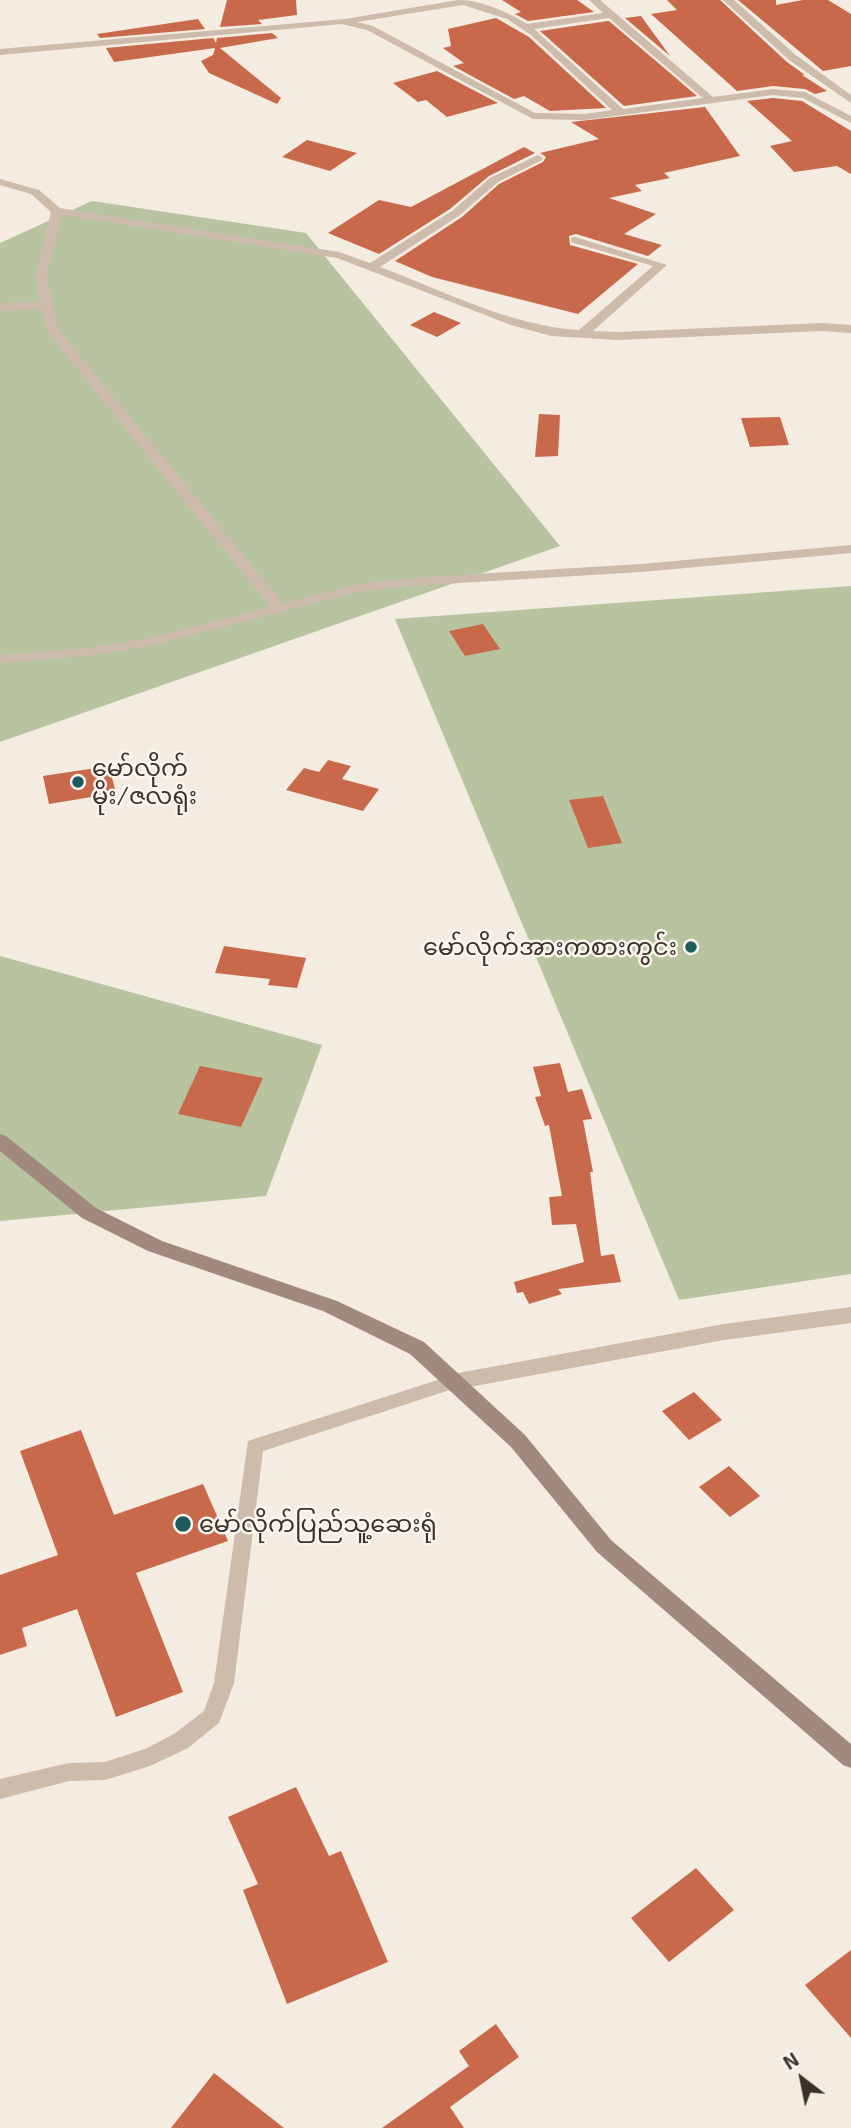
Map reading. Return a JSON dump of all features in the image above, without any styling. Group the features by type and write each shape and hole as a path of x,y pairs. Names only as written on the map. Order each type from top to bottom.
{"main road":[{"path":"0,1141 89,1213 155,1246 330,1306 417,1348 518,1441 604,1545 851,1758"}],"street":[{"path":"594,0 711,100"},
{"path":"728,0 793,58 851,100"},
{"path":"0,52 342,21 464,2 510,17 525,27 620,112"},
{"path":"525,27 611,15"},
{"path":"342,21 370,28 533,116 585,117 773,92 805,95 851,120"},
{"path":"372,267 456,213 494,180 538,158"},
{"path":"0,182 35,192 57,211 339,255 515,322 551,332 618,336 822,327 851,329"},
{"path":"57,211 41,275 52,330 279,608"},
{"path":"575,240 661,265 582,334"},
{"path":"0,307 47,305"},
{"path":"0,659 85,652 145,643 359,588 410,582 641,568 851,549"},
{"path":"453,1382 723,1332 851,1315"}],"lane":[{"path":"0,1789 69,1772 105,1771 150,1757 181,1741 212,1717 224,1683 254,1446 453,1382"}],"green space":[{"path":"92,201 306,233 560,546 0,742 0,243"},
{"name":"မော်လိုက်အားကစားကွင်း","path":"851,586 851,1274 679,1300 395,619"},
{"path":"0,956 322,1045 266,1196 0,1221"}],"building":[{"path":"227,0 296,0 297,15 258,20 262,24 220,27"},
{"path":"502,0 577,0 594,12 528,21 515,14 521,12"},
{"path":"667,0 720,0 787,62 805,75 802,75 827,91 815,94 805,89 773,86 737,91 651,14 677,10"},
{"path":"738,0 776,0 776,5 803,0 828,0 851,14 851,66 823,71"},
{"path":"641,16 670,56 625,18"},
{"path":"496,18 529,37 606,108 550,111 524,96 514,99 453,66 464,63 443,48 451,46 448,29"},
{"path":"198,19 205,29 100,38 97,34"},
{"path":"609,21 697,96 624,106 540,31"},
{"path":"272,33 278,38 220,48 281,98 277,104 209,73 201,61 213,55 215,48 114,62 106,48 213,38 216,43 217,38"},
{"path":"437,71 498,103 447,117 426,100 418,102 393,83"},
{"path":"773,98 802,101 851,131 851,174 837,166 794,172 770,146 792,141 747,101"},
{"path":"705,107 740,156 664,173 670,178 635,185 642,191 609,198 656,214 624,234 662,245 648,256 576,234 569,236 570,245 638,264 578,314 432,277 395,261 462,217 499,184 543,162 546,157 540,153 599,139 571,122"},
{"path":"307,140 357,153 330,171 282,157"},
{"path":"524,147 535,153 489,176 450,209 379,254 328,233 379,200 411,207"},
{"path":"434,312 461,323 437,337 410,325"},
{"path":"539,414 560,415 558,456 535,457"},
{"path":"780,417 789,445 750,447 741,418"},
{"path":"483,624 500,649 465,656 449,631"},
{"path":"328,760 351,766 342,779 379,789 363,811 286,790 304,768 319,772"},
{"path":"109,766 116,793 49,804 43,776"},
{"path":"603,796 622,843 588,848 569,800"},
{"path":"224,946 306,958 297,988 268,985 270,979 215,973"},
{"path":"560,1063 568,1092 582,1089 592,1119 583,1120 593,1172 590,1172 601,1256 614,1254 621,1282 558,1289 562,1294 529,1304 523,1292 517,1293 514,1282 584,1262 576,1224 552,1225 549,1197 562,1196 549,1125 545,1126 535,1097 541,1096 533,1067"},
{"path":"200,1066 263,1078 241,1127 178,1114"},
{"path":"694,1392 722,1420 689,1440 662,1411"},
{"path":"81,1430 114,1515 203,1484 228,1541 136,1573 183,1692 116,1717 77,1609 22,1628 27,1646 0,1655 0,1575 58,1555 20,1451"},
{"path":"729,1466 760,1496 730,1517 699,1487"},
{"path":"296,1787 329,1856 341,1851 388,1962 287,2004 243,1890 258,1884 228,1817"},
{"path":"696,1868 734,1910 669,1962 631,1918"},
{"path":"851,1950 851,2038 805,1985"},
{"path":"496,2024 519,2057 450,2107 464,2128 382,2128 469,2066 459,2051"},
{"path":"214,2073 284,2128 171,2128"}],"place":[{"name":"မော်လိုက် မိုး/ဇလရုံး","path":"78,782"},
{"name":"မော်လိုက်အားကစားကွင်း","path":"691,947"},
{"name":"မော်လိုက်ပြည်သူ့ဆေးရုံ","path":"183,1524"}]}
